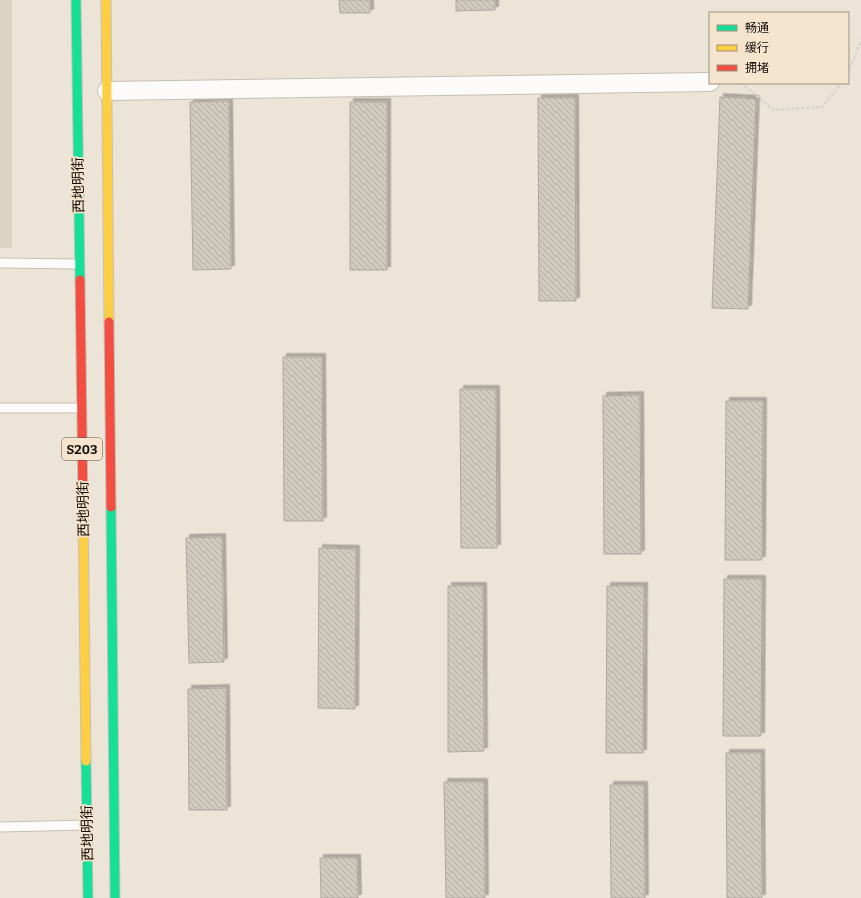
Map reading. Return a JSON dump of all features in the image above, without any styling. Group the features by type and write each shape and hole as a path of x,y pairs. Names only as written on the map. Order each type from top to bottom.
{"main road":[{"name":"西地明街","path":"76,0 88,898"},
{"name":"西地明街","path":"106,0 115,898"}],"street":[{"path":"107,91 709,82"}],"lane":[{"path":"0,263 79,264"},
{"path":"0,408 82,408"},
{"path":"0,826 87,825"}],"path":[{"path":"849,70 861,40"},
{"path":"742,84 774,110 822,107 841,84"}],"shaded area":[{"path":"0,0 12,0 12,248 0,248"}],"building":[{"path":"339,0 370,0 370,13 340,13"},
{"path":"456,0 495,0 495,10 456,11"},
{"path":"720,97 756,99 748,309 712,308"},
{"path":"538,98 575,98 576,301 539,301"},
{"path":"229,101 231,269 193,270 190,102"},
{"path":"350,102 387,102 387,270 350,270"},
{"path":"283,357 322,357 323,521 284,521"},
{"path":"460,389 496,389 497,548 461,548"},
{"path":"640,395 641,554 604,554 603,396"},
{"path":"726,401 763,401 762,560 725,560"},
{"path":"222,537 224,662 189,663 186,538"},
{"path":"319,548 356,549 355,709 318,708"},
{"path":"724,579 762,579 761,736 723,736"},
{"path":"448,586 483,586 484,751 448,752"},
{"path":"607,586 644,586 643,753 606,753"},
{"path":"226,688 227,810 189,810 188,689"},
{"path":"726,753 761,753 762,898 727,898"},
{"path":"444,782 484,782 485,898 446,898"},
{"path":"610,785 644,785 645,898 611,898"},
{"path":"320,858 357,858 358,898 321,898"}],"traffic: fast":[{"path":"76,0 80,280"},
{"path":"111,507 115,898"},
{"path":"86,761 88,898"}],"traffic: slow":[{"path":"106,0 109,322"},
{"path":"83,503 86,761"}],"traffic: jam":[{"path":"80,280 83,503"},
{"path":"109,322 111,507"}]}
